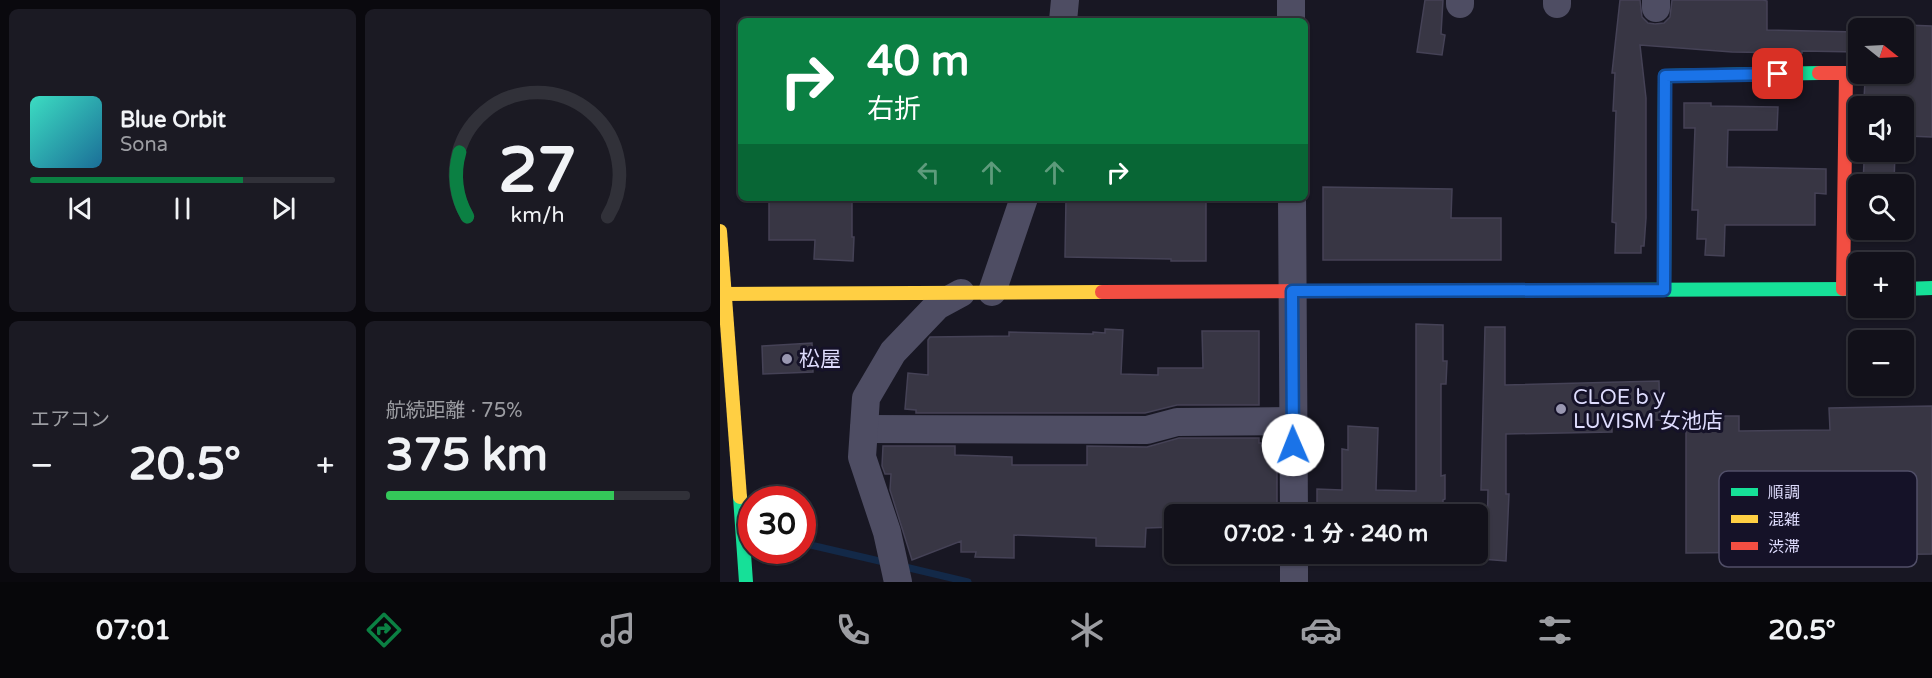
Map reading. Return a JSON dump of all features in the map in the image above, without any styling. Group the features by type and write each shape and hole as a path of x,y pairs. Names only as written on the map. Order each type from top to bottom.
{"street":[{"path":"1064,18 1065,0"},
{"path":"1291,0 1291,18"},
{"path":"1664,290 1665,76 1846,73 1843,289"},
{"path":"992,292 1023,201"},
{"path":"1292,201 1293,504"},
{"path":"720,231 722,294 746,582"},
{"path":"1914,289 1932,288"},
{"path":"722,294 1848,289"},
{"path":"898,582 887,532 862,457 866,398 893,352 937,306 961,292"},
{"path":"864,429 1147,430 1177,422 1292,421"},
{"path":"1294,564 1294,582"}],"building":[{"path":"1425,0 1443,0 1441,34 1445,35 1442,55 1417,52"},
{"path":"1620,0 1640,0 1642,17 1648,23 1655,24 1664,23 1670,17 1672,0 1763,0 1767,1 1767,30 1848,32 1848,52 1732,52 1640,45 1646,98 1646,218 1644,246 1641,246 1641,253 1615,253 1616,223 1612,222 1616,111 1613,111 1615,73 1612,73"},
{"path":"1914,25 1932,26 1932,137 1914,136 1914,96 1864,96 1865,84 1914,84"},
{"path":"1684,103 1711,103 1711,106 1778,107 1777,130 1728,130 1727,167 1826,169 1826,194 1815,193 1815,225 1725,225 1724,256 1705,255 1706,239 1697,239 1698,210 1692,210 1695,128 1684,128"},
{"path":"1864,162 1895,162 1894,174 1863,174"},
{"path":"1323,187 1452,189 1451,218 1501,218 1501,260 1323,260"},
{"path":"769,201 852,201 853,261 814,259 815,240 769,240"},
{"path":"1066,201 1206,201 1206,261 1065,257"},
{"path":"1416,324 1443,325 1443,361 1447,361 1446,384 1441,384 1441,476 1445,475 1443,504 1317,504 1317,489 1342,490 1342,449 1348,450 1348,426 1378,428 1376,490 1416,491"},
{"path":"1485,327 1505,327 1505,385 1659,381 1660,420 1612,421 1612,432 1506,434 1506,494 1509,494 1506,561 1488,560 1488,490 1481,490"},
{"path":"1105,329 1123,330 1121,374 1158,375 1158,368 1203,368 1202,331 1259,331 1259,405 1177,405 1145,413 916,413 916,410 905,409 908,373 928,375 928,340 930,337 1009,336 1009,332 1093,334 1093,332 1105,333"},
{"name":"松屋","path":"812,343 813,372 763,374 762,346"},
{"path":"1932,406 1932,554 1917,554 1917,471 1719,471 1719,553 1686,553 1686,416 1739,416 1739,431 1830,430 1829,408"},
{"path":"1179,438 1259,438 1259,443 1269,443 1269,452 1277,452 1277,504 1164,504 1164,527 1146,528 1145,547 1096,546 1096,538 1014,535 1014,558 975,557 976,552 961,552 961,541 912,560 890,490 891,474 885,474 882,466 883,446 955,446 955,455 1012,457 1012,465 1087,465 1087,446 1147,447"}],"waterway":[{"path":"816,546 888,563"},
{"path":"901,566 968,582"}],"traffic: fast":[{"path":"1664,289 1665,76 1819,73"},
{"path":"1914,289 1932,288"},
{"path":"1355,291 1848,289"},
{"path":"745,564 746,582"}],"traffic: slow":[{"path":"720,231 739,486"},
{"path":"720,294 1102,292"}],"traffic: jam":[{"path":"1819,73 1846,73 1843,289"},
{"path":"1102,292 1355,291"}],"place":[{"name":"松屋","path":"787,359"},
{"name":"CLOE bｙ LUVISM 女池店","path":"1561,409"}],"route":[{"path":"1293,445 1292,291 1664,290 1665,76 1778,74"}]}
